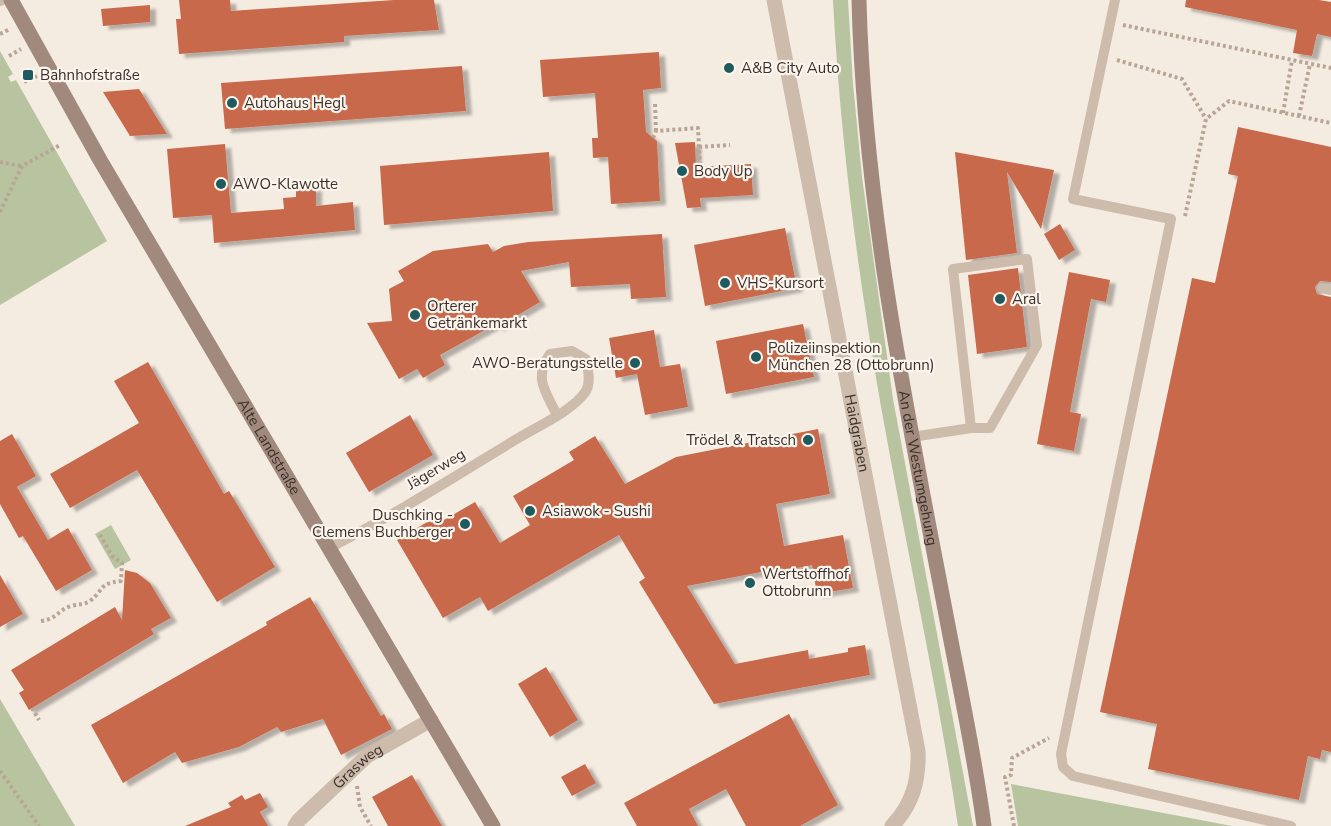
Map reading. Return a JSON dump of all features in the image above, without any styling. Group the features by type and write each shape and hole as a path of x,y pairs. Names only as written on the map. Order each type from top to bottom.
{"main road":[{"name":"Alte Landstraße","path":"12,0 83,130 493,826"},
{"name":"An der Westumgehung","path":"859,0 872,175 901,377 984,826"}],"street":[{"name":"Haidgraben","path":"774,0 918,751 917,781 912,798 901,817 892,826"},
{"name":"Grasweg","path":"295,826 367,756 431,720"}],"lane":[{"path":"1115,0 1073,199 1171,219 1061,754 1063,767 1073,776 1291,826"},
{"path":"912,437 971,428 990,428 1037,345 1027,259 952,269 971,428"},
{"name":"Jägerweg","path":"329,548 351,537 557,415 576,402 587,389 589,376 586,359 572,351 550,354 542,365 542,386 557,415"}],"path":[{"path":"1110,22 1331,68"},
{"path":"9,56 23,48"},
{"path":"1103,56 1182,79 1206,119"},
{"path":"1282,113 1293,60"},
{"path":"1299,116 1310,64"},
{"path":"24,82 37,76"},
{"path":"1171,219 1185,218 1206,119 1229,101 1331,123"},
{"path":"653,138 656,131 655,104"},
{"path":"656,131 698,128 700,167"},
{"path":"0,212 22,166 60,145"},
{"path":"699,147 730,145"},
{"path":"0,162 22,166"},
{"path":"228,182 264,179"},
{"path":"41,621 51,620 65,608 74,604 83,604 106,584 122,581 122,563 112,556 100,535"},
{"path":"32,708 39,720"},
{"path":"1014,826 1005,777 1011,776 1012,758 1048,738 1065,740"},
{"path":"0,771 39,826"},
{"path":"357,779 360,807 371,826"}],"green space":[{"path":"833,0 848,0 862,177 893,399 973,826 958,826 880,401 850,201"},
{"path":"0,51 13,74 8,77 11,82 16,80 107,241 0,305"},
{"path":"111,525 131,560 115,569 95,534"},
{"path":"0,699 75,826 0,826"},
{"path":"1011,784 1232,826 1018,826"}],"building":[{"path":"179,0 230,0 231,11 394,0 434,0 439,30 344,36 344,42 179,54 176,19 181,19"},
{"path":"1186,0 1319,0 1331,2 1331,37 1317,34 1312,56 1293,53 1297,30 1185,7"},
{"path":"150,5 150,22 103,26 101,9"},
{"path":"659,52 661,88 643,90 646,132 657,141 660,201 611,204 608,157 593,158 592,138 598,138 595,93 543,97 540,60"},
{"path":"462,66 466,111 225,129 221,83"},
{"path":"139,89 167,134 130,136 103,92"},
{"path":"1238,127 1331,147 1331,282 1320,281 1315,287 1317,294 1331,297 1331,752 1322,750 1320,759 1308,756 1299,800 1148,769 1157,724 1100,712 1192,278 1215,283 1238,176 1228,174"},
{"path":"695,142 696,167 751,164 753,195 700,198 701,207 687,208 675,143"},
{"path":"225,144 231,213 284,209 283,198 296,197 296,189 316,187 316,206 353,202 355,230 214,243 212,215 173,218 167,149"},
{"path":"549,152 553,211 384,225 380,166"},
{"path":"955,152 1054,170 1041,229 1007,172 1017,253 966,260"},
{"path":"1060,224 1075,250 1059,260 1044,234"},
{"path":"785,228 797,288 705,306 694,245"},
{"path":"662,234 666,297 631,299 630,284 571,287 569,262 521,271 540,302 498,327 496,324 440,355 445,365 423,378 417,369 399,379 367,323 392,321 389,289 404,281 398,271 433,251 488,244 493,252 504,246 528,242"},
{"path":"1018,268 1027,347 977,354 968,275"},
{"path":"1069,272 1110,280 1106,302 1091,299 1070,412 1081,414 1074,451 1037,444"},
{"path":"803,324 814,377 726,394 716,341"},
{"path":"654,330 660,367 680,364 688,407 645,415 637,374 616,378 609,338"},
{"path":"148,362 224,494 229,491 275,567 217,602 137,470 70,508 50,474 139,423 114,381"},
{"path":"410,415 433,455 369,492 346,453"},
{"path":"818,429 830,494 776,504 784,546 843,535 853,588 817,594 812,565 687,586 735,664 808,650 809,659 848,652 848,648 865,645 870,675 714,704 639,582 645,578 619,535 488,611 480,597 443,618 397,540 434,518 437,524 475,502 500,543 530,525 513,496 574,460 569,452 595,436 625,484 676,457"},
{"path":"12,434 36,476 17,487 48,540 68,528 92,570 56,591 23,536 19,538 0,504 0,441"},
{"path":"125,570 137,573 150,583 171,618 151,629 154,634 29,710 19,693 24,690 11,670 115,607 122,620"},
{"path":"0,575 23,614 0,627"},
{"path":"310,597 381,716 384,714 392,729 341,755 323,719 281,732 277,727 239,747 182,763 175,752 123,783 91,725 267,625 266,622"},
{"path":"546,667 578,720 550,737 518,684"},
{"path":"789,714 838,805 800,826 746,826 726,789 689,809 698,826 637,826 624,803"},
{"path":"585,764 596,783 572,796 561,777"},
{"path":"412,775 442,826 388,826 372,797"},
{"path":"260,793 268,807 260,812 268,826 185,826 231,807 228,803 242,795 245,800"}],"place":[{"name":"A&B City Auto","path":"729,68"},
{"name":"Bahnhofstraße","path":"28,75"},
{"name":"Autohaus Hegl","path":"232,103"},
{"name":"Body Up","path":"682,171"},
{"name":"AWO-Klawotte","path":"221,184"},
{"name":"VHS-Kursort","path":"725,283"},
{"name":"Aral","path":"1000,299"},
{"name":"Orterer Getränkemarkt","path":"415,315"},
{"name":"Polizeiinspektion München 28 (Ottobrunn)","path":"756,357"},
{"name":"AWO-Beratungsstelle","path":"635,363"},
{"name":"Trödel & Tratsch","path":"808,440"},
{"name":"Asiawok - Sushi","path":"530,511"},
{"name":"Duschking - Clemens Buchberger","path":"465,524"},
{"name":"Wertstoffhof Ottobrunn","path":"750,583"}]}
